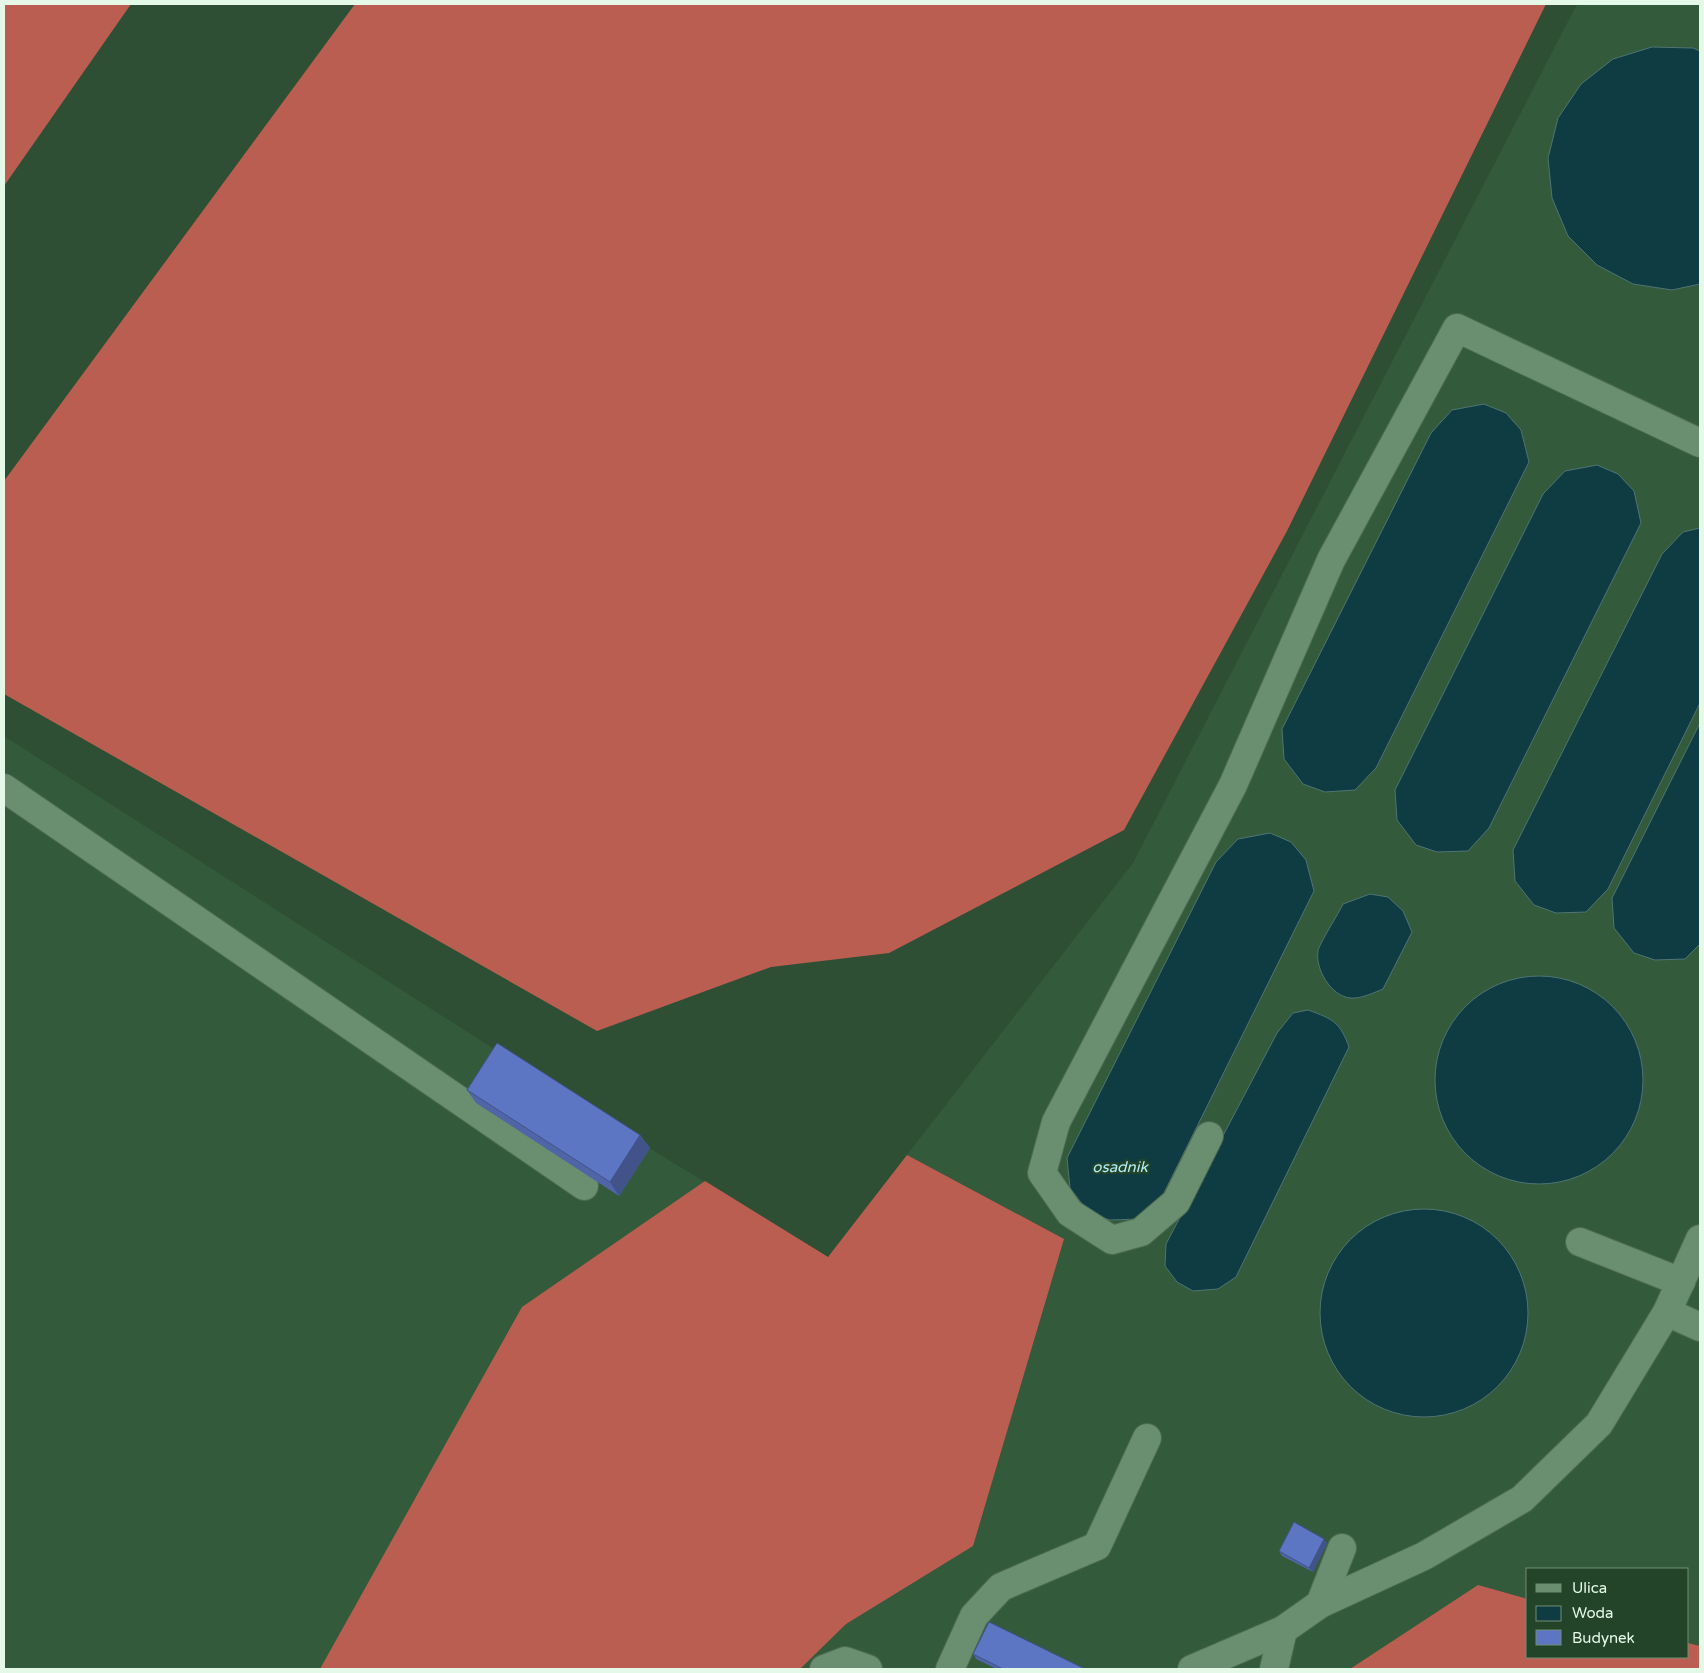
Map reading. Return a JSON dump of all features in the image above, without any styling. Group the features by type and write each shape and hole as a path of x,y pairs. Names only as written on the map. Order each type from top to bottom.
{"lane":[{"path":"1209,1136 1176,1202 1142,1232 1112,1240 1070,1213 1042,1173 1056,1122 1233,785 1332,560 1457,328 1700,442"},
{"path":"4,788 584,1186"},
{"path":"1192,1669 1283,1630 1320,1604 1424,1556 1522,1499 1599,1424 1667,1312 1700,1239"},
{"path":"1580,1242 1681,1282"},
{"path":"1667,1312 1700,1327"},
{"path":"950,1669 974,1616 1001,1587 1097,1546 1148,1438"},
{"path":"1320,1604 1342,1548"},
{"path":"1274,1669 1283,1630"},
{"path":"824,1669 845,1661 868,1669"}],"shaded area":[{"path":"4,4 131,4 4,186"},
{"path":"355,4 1546,4 1287,531 1124,830 889,953 771,967 597,1031 4,694 4,481"},
{"path":"1577,4 1700,4 1700,1646 1689,1643 1689,1568 1526,1568 1526,1598 1478,1586 1430,1669 4,1669 4,736 649,1148 828,1257 1133,863"},
{"path":"907,1155 1064,1239 973,1546 846,1624 800,1669 320,1669 522,1307 705,1181 828,1257"},
{"path":"1478,1585 1526,1598 1526,1658 1689,1658 1689,1643 1700,1646 1700,1669 1350,1669"}],"water":[{"path":"1652,47 1693,48 1700,51 1700,284 1672,290 1633,284 1597,265 1568,236 1552,198 1548,158 1558,118 1581,84 1613,59"},
{"path":"1484,404 1506,413 1521,430 1529,462 1376,768 1355,790 1325,792 1303,784 1284,759 1282,729 1431,433 1452,410"},
{"path":"1597,465 1618,474 1634,491 1641,523 1489,828 1468,851 1437,852 1416,845 1397,820 1395,790 1543,494 1565,471"},
{"path":"1700,528 1700,703 1608,889 1586,912 1556,913 1534,905 1515,881 1513,850 1662,554 1683,532"},
{"path":"1700,723 1700,944 1685,959 1655,960 1634,953 1614,928 1612,898"},
{"name":"osadnik","path":"1270,833 1291,842 1306,860 1314,891 1162,1197 1141,1219 1110,1220 1089,1213 1070,1188 1067,1158 1216,862 1238,839"},
{"path":"1370,894 1388,897 1403,911 1412,932 1383,989 1363,997 1350,998 1337,992 1326,980 1319,966 1318,951 1343,904"},
{"path":"1529,976 1549,976 1569,980 1588,988 1613,1006 1626,1022 1635,1040 1643,1070 1639,1110 1635,1120 1626,1138 1613,1154 1597,1167 1569,1180 1549,1184 1529,1184 1509,1180 1490,1172 1473,1161 1458,1146 1447,1129 1439,1110 1435,1090 1435,1070 1439,1050 1447,1031 1458,1014 1473,999 1490,988 1509,980"},
{"path":"1308,1010 1324,1016 1335,1023 1342,1032 1349,1047 1236,1277 1218,1289 1193,1291 1177,1282 1165,1266 1166,1244 1277,1033 1293,1013"},
{"path":"1414,1209 1434,1209 1454,1213 1473,1221 1498,1239 1511,1255 1520,1273 1528,1303 1524,1343 1520,1353 1511,1371 1498,1387 1482,1400 1454,1413 1434,1417 1414,1417 1394,1413 1375,1405 1358,1394 1343,1379 1332,1362 1324,1343 1320,1323 1320,1303 1324,1283 1332,1264 1343,1247 1358,1232 1375,1221 1394,1213"}],"building":[{"path":"497,1043 640,1135 610,1182 467,1090"},
{"path":"1294,1522 1324,1539 1309,1568 1279,1551"},
{"path":"989,1622 1085,1669 1003,1669 973,1654"}]}
